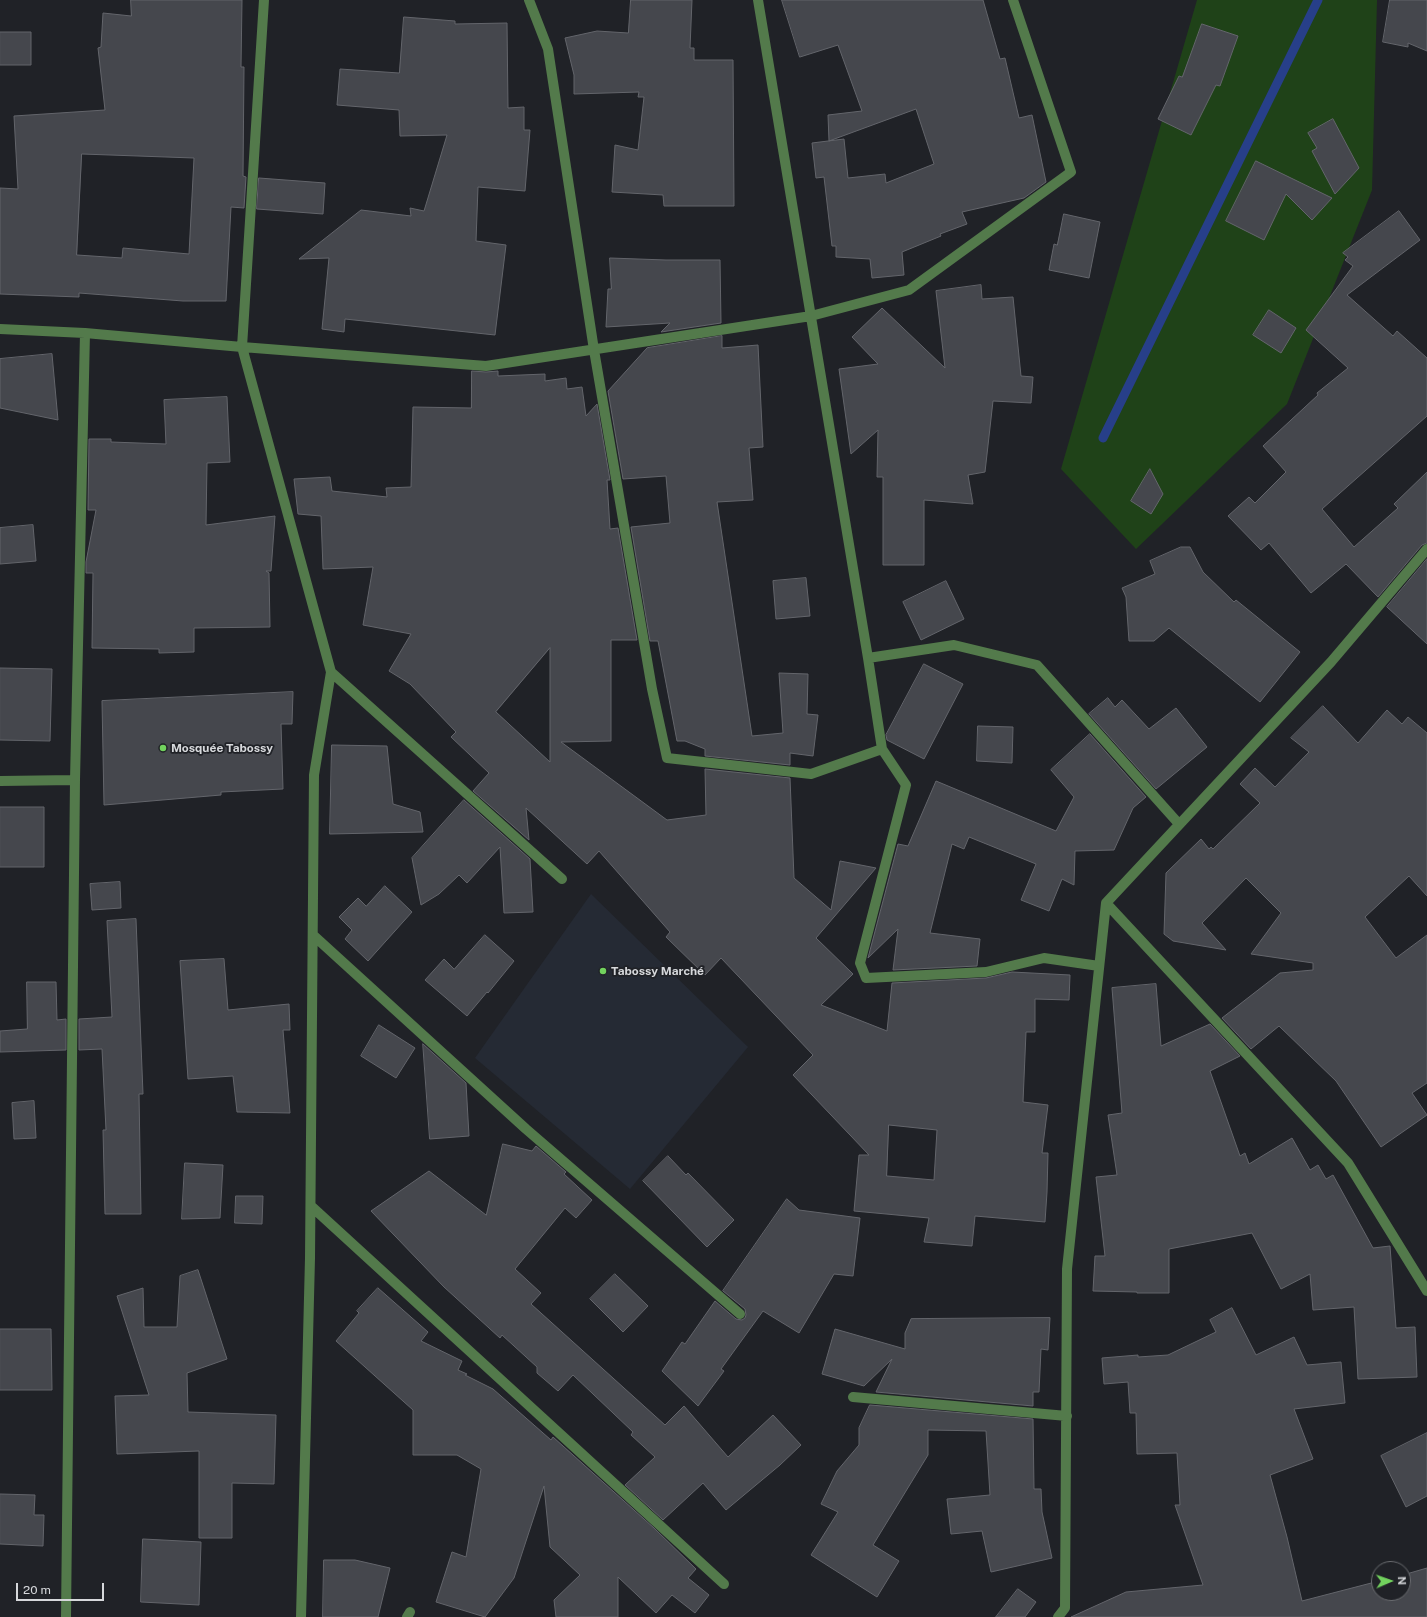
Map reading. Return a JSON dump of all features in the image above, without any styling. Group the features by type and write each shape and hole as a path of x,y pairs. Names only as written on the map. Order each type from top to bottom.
{"street":[{"path":"264,0 242,347 331,672 314,775 311,1206 301,1617"},
{"path":"529,0 548,50 594,350 651,681 667,758 811,774 882,749"},
{"path":"758,0 882,749 906,785 860,963 866,978 986,972 1044,958 1099,966"},
{"path":"0,329 85,333 486,366 811,316 909,290 1071,172 1013,0"},
{"path":"66,1617 75,780 85,333"},
{"path":"1058,1617 1066,1608 1067,1269 1106,903 1331,662 1427,550"},
{"path":"868,658 954,645 1037,665 1179,824"},
{"path":"331,672 562,879"},
{"path":"0,781 75,780"},
{"path":"1106,903 1348,1163 1427,1291"},
{"path":"313,935 526,1129 740,1314"},
{"path":"311,1206 724,1584"},
{"path":"853,1397 1067,1416"}],"shaded area":[{"name":"Tabossy Marché","path":"591,894 748,1047 630,1189 475,1058"}],"green space":[{"path":"1197,0 1377,0 1372,190 1287,404 1136,549 1061,469"}],"building":[{"path":"131,0 242,0 241,67 244,67 243,176 246,177 244,208 231,207 226,301 183,301 79,293 79,297 0,294 0,188 18,189 14,116 105,110 98,48 101,47 103,13 131,16","holes":["82,154 194,158 189,254 123,248 122,258 77,255"]},
{"path":"631,0 692,0 690,48 694,48 694,60 733,60 734,206 664,206 663,195 612,192 615,145 638,150 644,97 638,97 639,92 574,94 574,75 565,38 597,31 628,33"},
{"path":"782,0 983,0 1000,59 1005,58 1019,118 1032,115 1046,182 1024,198 962,212 967,224 940,234 941,236 902,252 904,275 872,278 870,259 836,257 836,246 832,246 824,177 816,178 812,143 829,141 828,115 862,111 838,45 800,57","holes":["916,109 934,164 886,183 885,174 848,178 844,139 830,141"]},
{"path":"1390,0 1427,0 1427,51 1408,43 1408,47 1383,42"},
{"path":"404,17 455,21 455,24 507,23 508,108 524,107 524,130 530,130 525,191 478,187 476,241 506,245 495,335 345,319 344,332 322,329 329,258 299,259 361,210 411,216 410,208 424,211 447,135 400,136 399,110 337,105 340,69 399,73"},
{"path":"1202,24 1238,36 1220,86 1216,85 1191,135 1158,119 1179,76 1182,77"},
{"path":"0,32 31,32 31,65 0,65"},
{"path":"1333,119 1359,168 1335,194 1312,151 1317,148 1308,133"},
{"path":"1256,161 1332,198 1312,220 1286,194 1264,240 1226,221"},
{"path":"259,178 325,183 323,214 257,209"},
{"path":"1399,211 1420,240 1347,295 1393,336 1397,331 1427,358 1427,416 1322,509 1354,547 1398,508 1394,504 1427,472 1427,543 1422,545 1378,597 1346,564 1311,593 1269,543 1261,550 1228,516 1249,497 1255,503 1286,472 1263,446 1318,395 1317,393 1348,368 1306,330 1353,266 1345,260 1348,257 1343,253"},
{"path":"1064,214 1100,222 1089,278 1049,270 1054,244 1057,245"},
{"path":"610,258 720,260 721,323 661,332 670,323 606,327 608,289 611,289"},
{"path":"981,285 982,299 1013,297 1021,376 1033,377 1031,403 993,401 985,472 968,475 973,504 924,500 924,565 883,565 883,477 877,477 878,430 851,454 839,369 878,364 852,337 882,308 945,368 936,291"},
{"path":"1269,310 1296,328 1281,353 1253,335"},
{"path":"722,336 722,348 758,345 763,447 749,448 753,500 717,502 752,736 783,733 779,673 808,674 807,714 818,715 813,756 790,753 790,765 705,756 705,749 685,741 677,741 658,641 650,641 631,527 670,523 666,476 623,479 608,391 647,348"},
{"path":"52,354 58,420 0,408 0,359"},
{"path":"472,371 498,371 498,376 545,374 545,381 566,378 567,389 582,387 586,416 597,404 610,480 607,480 610,529 618,528 637,640 611,640 611,741 561,742 667,820 706,815 705,769 790,778 794,878 831,910 840,861 876,868 816,938 853,974 821,1005 887,1031 892,983 986,978 1012,972 1070,975 1069,1000 1035,999 1035,1032 1026,1032 1023,1102 1048,1105 1042,1153 1048,1153 1045,1222 975,1216 972,1246 924,1242 929,1218 854,1211 859,1155 869,1155 793,1075 813,1055 721,958 705,975 666,937 670,932 599,851 587,864 526,808 529,840 473,791 489,773 451,737 456,732 410,684 389,671 411,634 363,625 373,567 323,569 321,516 298,514 294,479 330,477 332,491 387,497 386,488 411,487 413,407 471,408","holes":["550,648 550,762 496,712","889,1125 937,1130 934,1180 887,1176"]},
{"path":"227,397 230,462 207,463 206,525 275,516 271,571 266,571 269,573 270,627 194,628 194,652 159,653 159,649 92,648 93,573 86,573 86,562 96,510 88,510 89,439 111,439 111,442 166,444 164,400"},
{"path":"1150,469 1163,494 1151,514 1131,501"},
{"path":"33,525 36,561 0,564 0,528"},
{"path":"1181,547 1190,547 1203,572 1234,602 1236,600 1300,652 1260,702 1169,628 1154,641 1129,641 1126,597 1122,588 1155,574 1150,561"},
{"path":"1427,559 1427,644 1387,607"},
{"path":"806,578 810,616 776,619 773,581"},
{"path":"946,581 964,619 921,640 903,602"},
{"path":"924,664 963,684 924,759 887,740 886,735"},
{"path":"0,668 52,669 50,741 0,740"},
{"name":"Mosquée Tabossy","path":"293,692 292,724 281,724 283,789 221,792 221,795 104,805 102,701"},
{"path":"1108,698 1115,707 1122,700 1149,729 1176,708 1207,747 1156,789 1089,714"},
{"path":"1323,706 1358,743 1387,710 1402,724 1408,717 1427,733 1427,896 1409,876 1365,917 1396,958 1427,935 1427,1083 1412,1093 1427,1115 1381,1147 1336,1081 1279,1026 1251,1049 1222,1018 1280,973 1313,970 1313,963 1251,954 1281,913 1246,878 1202,923 1226,950 1173,941 1164,934 1166,873 1201,839 1209,849 1211,847 1213,849 1260,803 1240,784 1255,768 1275,787 1309,752 1291,738"},
{"path":"978,726 1013,727 1012,763 977,761"},
{"path":"1090,734 1146,797 1133,808 1114,850 1075,851 1074,885 1062,879 1049,911 1021,900 1036,864 969,837 964,849 952,844 930,933 980,939 977,966 893,970 898,929 868,958 898,844 908,846 936,781 1056,831 1074,797 1051,770"},
{"path":"332,745 387,746 393,804 420,812 423,832 330,834"},
{"path":"464,800 530,859 533,912 504,913 500,847 467,883 459,875 439,894 421,905 412,858"},
{"path":"0,807 44,807 44,867 0,867"},
{"path":"120,882 121,908 92,910 90,884"},
{"path":"385,886 412,912 368,961 345,939 352,930 339,917 358,898 366,906"},
{"path":"136,919 143,1094 139,1094 141,1214 105,1214 103,1130 106,1130 102,1049 79,1050 79,1019 112,1017 107,921"},
{"path":"485,935 514,961 467,1016 425,980 444,959 454,969"},
{"path":"224,959 228,1010 289,1004 290,1030 283,1030 290,1113 237,1112 233,1076 188,1079 180,961"},
{"path":"27,982 56,982 57,1020 66,1019 66,1050 0,1052 0,1031 27,1029"},
{"path":"1156,984 1161,1046 1210,1024 1240,1056 1210,1071 1240,1156 1245,1153 1249,1164 1292,1138 1310,1170 1318,1165 1326,1179 1333,1175 1373,1248 1390,1246 1396,1328 1415,1327 1417,1377 1358,1379 1354,1307 1313,1310 1310,1274 1281,1289 1252,1233 1169,1249 1169,1293 1093,1291 1095,1256 1105,1256 1096,1177 1117,1175 1108,1115 1122,1113 1112,988"},
{"path":"379,1025 415,1048 396,1078 361,1056"},
{"path":"423,1044 466,1083 469,1136 430,1139"},
{"path":"34,1101 36,1138 14,1139 12,1103"},
{"path":"503,1144 532,1151 536,1146 566,1172 564,1174 592,1200 576,1218 565,1208 515,1269 541,1293 531,1304 665,1425 684,1406 728,1457 773,1415 801,1445 780,1465 726,1510 703,1483 663,1520 625,1485 655,1457 631,1435 633,1432 573,1375 558,1391 537,1373 537,1367 502,1335 500,1338 444,1287 371,1211 429,1171 486,1215"},
{"path":"668,1156 686,1175 688,1173 734,1220 707,1247 643,1181"},
{"path":"185,1163 223,1165 220,1218 182,1219"},
{"path":"236,1196 263,1196 262,1224 235,1223"},
{"path":"787,1199 799,1210 860,1218 853,1276 834,1274 799,1333 763,1311 721,1369 724,1371 698,1406 662,1371 682,1342 685,1344 715,1301 736,1319 742,1320 745,1318 745,1309 723,1291"},
{"path":"198,1270 227,1359 187,1373 188,1412 276,1415 274,1484 232,1483 232,1538 199,1538 199,1451 117,1454 115,1396 149,1395 117,1296 143,1288 144,1327 177,1327 180,1276"},
{"path":"615,1274 648,1306 623,1332 590,1299"},
{"path":"378,1288 428,1332 421,1341 462,1361 458,1370 493,1389 551,1440 553,1437 654,1528 696,1569 688,1578 709,1595 695,1613 672,1595 656,1613 618,1577 618,1617 556,1617 554,1600 580,1575 550,1547 544,1486 514,1578 485,1617 436,1602 452,1552 466,1557 481,1469 457,1455 413,1455 413,1410 336,1341 359,1313 357,1311"},
{"path":"1232,1308 1256,1355 1294,1337 1307,1365 1341,1362 1345,1403 1294,1409 1313,1459 1270,1475 1287,1537 1302,1601 1371,1583 1371,1601 1411,1601 1411,1573 1427,1568 1427,1617 1071,1617 1126,1592 1203,1585 1175,1505 1180,1505 1177,1453 1137,1454 1136,1413 1130,1413 1128,1382 1104,1384 1102,1358 1138,1355 1138,1357 1168,1355 1216,1332 1210,1320"},
{"path":"1050,1318 1048,1350 1041,1349 1039,1392 1033,1392 1033,1406 876,1392 892,1359 864,1386 822,1374 835,1329 905,1349 905,1333 911,1319"},
{"path":"0,1329 51,1329 52,1390 0,1390"},
{"path":"870,1405 1033,1419 1034,1489 1041,1489 1042,1512 1052,1558 991,1572 982,1531 951,1534 947,1499 990,1495 986,1431 928,1430 928,1455 873,1545 899,1561 877,1597 811,1555 838,1512 821,1504 837,1471 859,1445 859,1428"},
{"path":"1427,1433 1427,1496 1406,1507 1381,1456"},
{"path":"0,1494 35,1495 34,1515 44,1515 43,1546 0,1544"},
{"path":"143,1539 201,1542 199,1605 141,1602"},
{"path":"324,1560 355,1560 390,1568 378,1617 323,1617"},
{"path":"1018,1589 1036,1602 1025,1617 996,1617"}],"waterway":[{"path":"1103,438 1318,0"}],"place":[{"name":"Mosquée Tabossy","path":"163,748"},
{"name":"Tabossy Marché","path":"603,971"}]}
